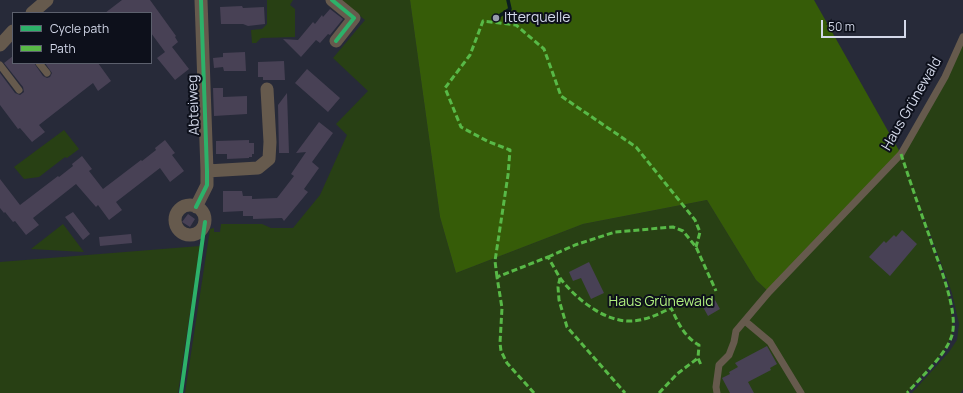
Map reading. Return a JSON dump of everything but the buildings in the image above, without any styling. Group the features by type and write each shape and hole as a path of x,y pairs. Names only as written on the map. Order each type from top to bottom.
{"street":[{"path":"33,12 47,0"},
{"name":"Abteiweg","path":"196,207 207,185 201,0"},
{"path":"332,0 354,18 336,41"},
{"path":"0,45 12,32"},
{"path":"207,170 258,168 269,159 270,142 267,89"}],"lane":[{"name":"Haus Grünewald","path":"716,393 719,365 729,355 736,331 769,292 901,154 945,77 963,37"},
{"path":"40,64 47,72"},
{"path":"0,65 20,90"},
{"path":"745,321 770,342 801,393"}],"green space":[{"path":"267,0 293,0 290,5 295,9 295,37 261,38 256,43 252,43 251,30 262,29 267,24"},
{"path":"341,0 410,0 440,217 456,273 583,224 707,200 756,280 769,292 901,154 963,37 963,389 961,393 912,393 949,352 957,340 959,324 952,293 909,177 947,288 953,325 952,336 943,352 907,393 185,393 210,229 214,228 214,232 220,232 221,224 262,224 271,228 293,228 320,195 347,135 336,124 368,91 333,58 365,20"},
{"path":"410,0 814,0 901,154 769,292 756,280 707,200 583,224 456,273 440,217"},
{"path":"64,130 79,149 67,158 65,157 39,177 24,179 14,167"},
{"path":"63,224 84,252 31,249"},
{"path":"200,246 178,393 0,393 0,262"}],"waterway":[{"path":"496,18 510,9 508,0"}],"marked path":[{"path":"497,277 495,261 508,175 510,150 487,141 461,127 445,88 470,55 483,21 516,25 544,49 561,96 636,147 695,220 700,232 696,247"},
{"path":"901,154 942,271 950,299 953,325 952,335 945,350 907,393"},
{"path":"548,257 575,245 615,232 673,227 683,231 696,247 716,291"},
{"path":"534,393 507,363 501,351 502,308 497,277 548,257 560,278 558,287 559,300 567,327 625,393"},
{"path":"560,278 566,286 592,308 602,314 622,321 643,319 671,308 685,333 699,345 698,358 701,365"},
{"path":"659,393 677,374 698,358"}],"cycle path":[{"path":"196,207 207,185 201,0"},
{"path":"332,0 354,18 336,41"},
{"path":"181,393 205,222"}],"place":[{"name":"Itterquelle","path":"496,18"}]}
